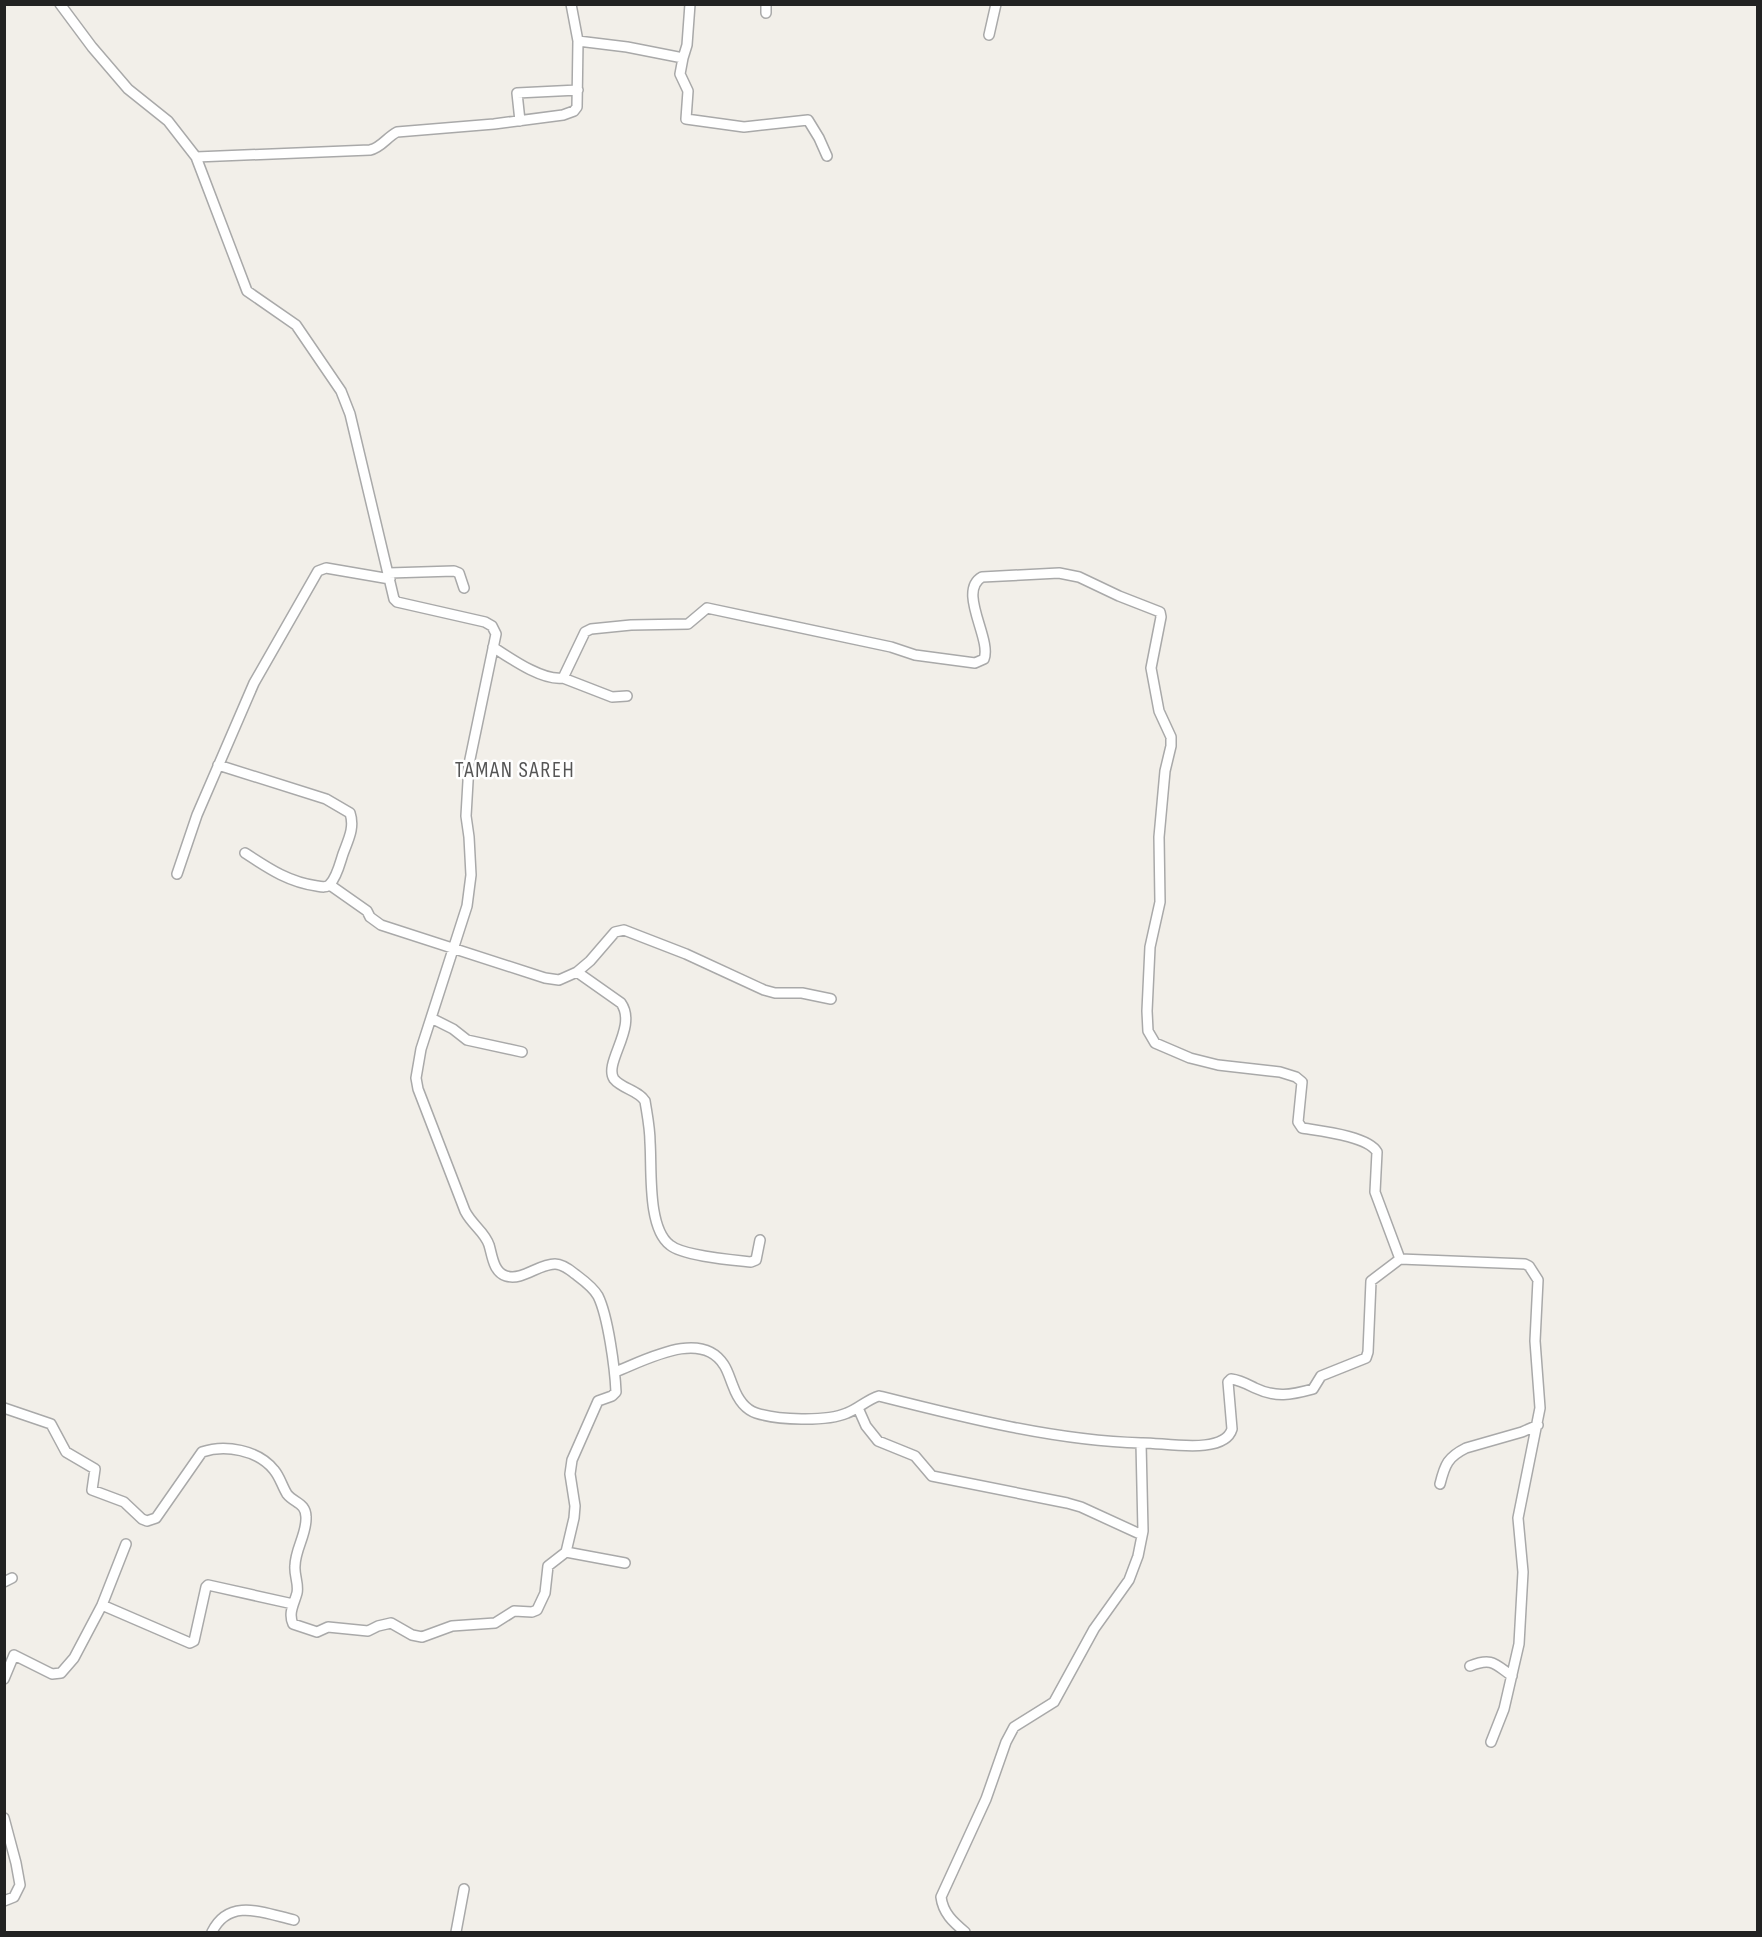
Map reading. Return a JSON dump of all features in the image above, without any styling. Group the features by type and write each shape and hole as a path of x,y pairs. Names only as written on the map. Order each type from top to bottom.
{"street":[{"path":"4,1408 51,1424 66,1452 95,1469 92,1490 124,1502 147,1521 156,1518 202,1452 219,1449 241,1450 262,1458 275,1471 287,1494 306,1510 305,1529 295,1564 297,1588 291,1616 293,1624 312,1632 319,1632 328,1627 365,1632 391,1623 412,1635 428,1636 452,1626 495,1623 514,1611 535,1612 545,1593 548,1566 566,1552 575,1506 570,1474 573,1454 598,1401 615,1393 615,1372 598,1296 589,1285 565,1267 556,1264 516,1276 503,1275 497,1269 485,1237 470,1221 418,1089 416,1078 421,1049 466,906 471,875 470,837 466,816 469,764 496,634 489,624 393,599 350,414 341,391 296,325 247,291 196,157 168,121 128,89 92,47 60,4"},
{"path":"196,157 370,150 377,148 391,135 398,132 520,121 570,113 577,107 578,90 578,41 571,4"},
{"path":"690,4 687,45 680,74 688,91 686,119 744,127 808,120 827,156"},
{"path":"989,35 996,4"},
{"path":"578,41 627,47 683,58"},
{"path":"520,121 517,93 578,90"},
{"path":"177,874 197,815 254,683 318,571 326,568 389,576 454,571 459,573 464,588"},
{"path":"562,678 585,632 591,629 632,625 688,624 707,608 880,645 915,655 975,663 984,659 986,650 975,609 974,596 976,583 982,577 1059,573 1079,577 1119,596 1156,609 1160,612 1161,617 1151,668 1159,711 1171,737 1171,746 1165,771 1159,837 1160,902 1150,947 1148,1031 1155,1043 1190,1058 1218,1065 1280,1072 1300,1079 1302,1082 1299,1122 1302,1128 1363,1141 1374,1147 1377,1152 1375,1192 1400,1259"},
{"path":"493,647 548,677 562,678 612,697 627,696"},
{"path":"218,765 326,799 350,813 353,821 351,834 330,885 325,887 302,884 279,875 245,853"},
{"path":"330,885 367,911 370,917 381,925 556,980 577,972 590,961 615,932 624,930 686,954 764,990 775,993 802,993 831,999"},
{"path":"577,972 621,1003 626,1010 627,1019 611,1068 613,1078 642,1096 645,1101 650,1142 653,1204 658,1224 669,1245 693,1253 752,1262 756,1260 760,1240"},
{"path":"431,1018 453,1029 467,1040 522,1052"},
{"path":"615,1372 689,1347 704,1349 715,1355 724,1365 737,1395 746,1408 756,1413 800,1419 819,1419 843,1415 879,1396 946,1413 1106,1443 1200,1446 1222,1440 1231,1433 1229,1380 1237,1379 1276,1396 1293,1394 1313,1389 1321,1376 1366,1358 1371,1281 1400,1259 1466,1263 1511,1262 1529,1266 1538,1280 1535,1341 1539,1388 1538,1425 1518,1518 1523,1572 1519,1644 1504,1709 1491,1742"},
{"path":"858,1408 872,1436 878,1441 915,1456 930,1474 1081,1507 1142,1535"},
{"path":"1440,1484 1449,1459 1458,1452 1538,1425"},
{"path":"965,1932 952,1922 942,1905 941,1897 986,1799 1006,1742 1014,1727 1054,1702 1094,1629 1129,1580 1138,1556 1142,1535 1141,1443"},
{"path":"4,1651 52,1674 61,1673 74,1658 102,1605 126,1544"},
{"path":"566,1552 625,1563"},
{"path":"102,1605 190,1643 194,1641 208,1585 293,1604"},
{"path":"4,1679 14,1655"},
{"path":"1470,1666 1489,1661 1512,1676"},
{"path":"4,1818 20,1885 14,1898 4,1901"},
{"path":"456,1932 464,1890"},
{"path":"212,1932 227,1914 238,1910 255,1911 294,1920"}],"district":[{"name":"TAMAN SAREH","path":"515,770"}]}
